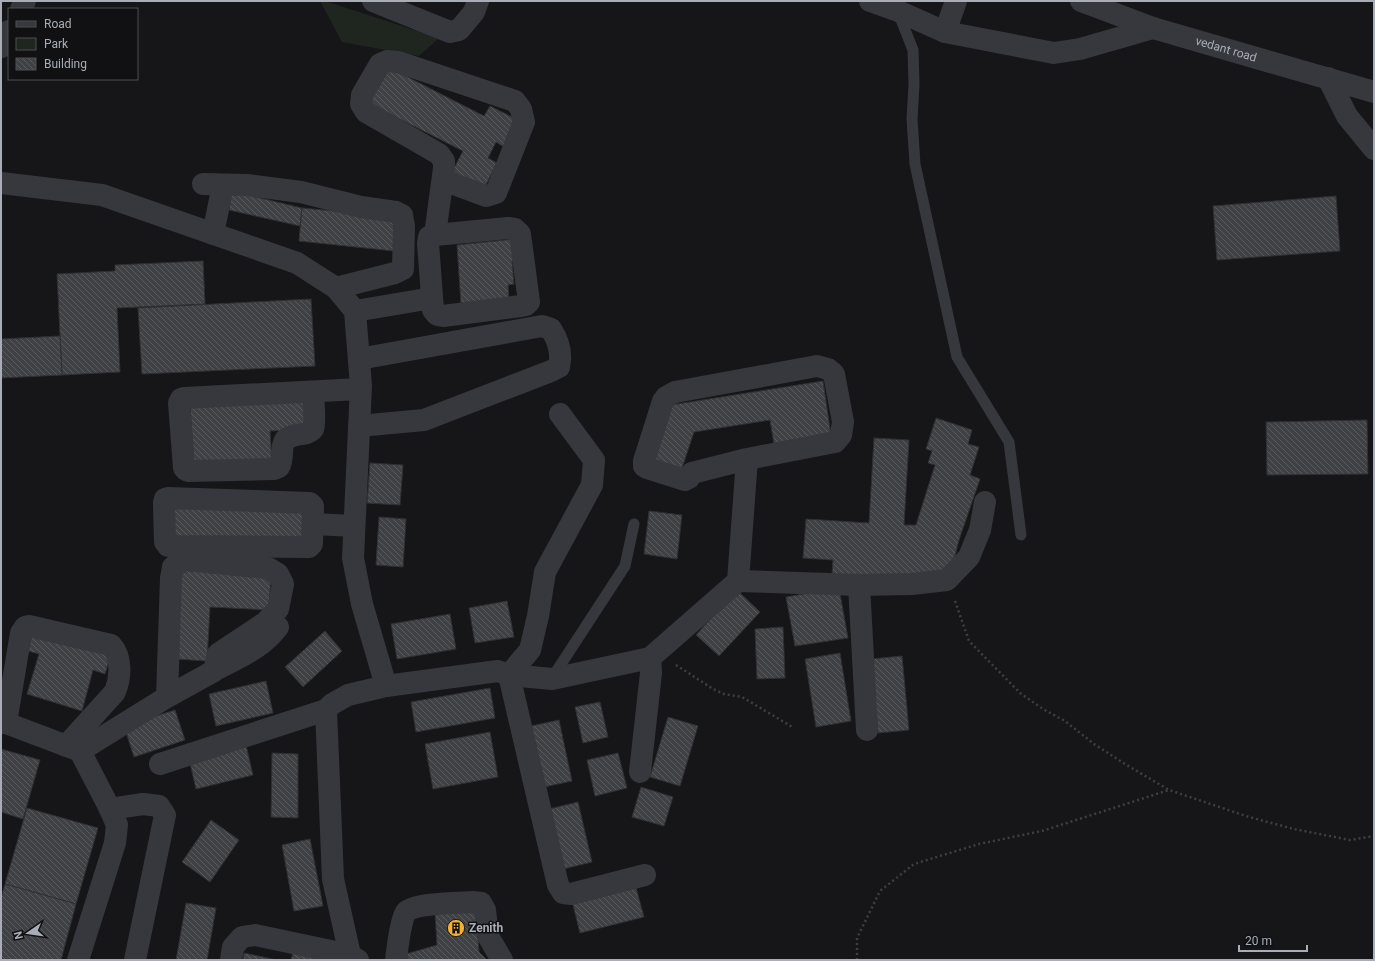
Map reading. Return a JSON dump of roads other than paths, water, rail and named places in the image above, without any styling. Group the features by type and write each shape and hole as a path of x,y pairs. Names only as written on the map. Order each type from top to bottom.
{"street":[{"path":"373,1 450,32 459,30 474,12 478,1"},
{"path":"870,1 898,11 945,32 1054,53 1080,49 1153,28"},
{"path":"945,32 956,1"},
{"name":"vedant road","path":"1081,1 1153,28 1374,92"},
{"path":"1,47 8,33"},
{"path":"435,235 443,180 444,161 439,154 366,112 361,104 362,95 380,64 387,61 398,62 515,101 521,109 524,122 496,194 486,196 443,180"},
{"path":"1328,78 1347,116 1374,149"},
{"path":"1,183 102,195 297,263 336,288 355,311 360,389 353,558 362,604 386,686"},
{"path":"213,234 213,184 247,185 300,192 361,207 396,212 402,215 404,226 403,269 395,273 336,288"},
{"path":"515,228 520,234 529,302 521,306 443,316 437,314 433,310 428,243 429,237 435,235 515,228"},
{"path":"355,311 432,298"},
{"path":"358,358 542,326 551,329 554,333 561,359 559,367 555,369 424,420 359,426"},
{"path":"816,366 828,369 834,374 843,422 841,435 835,442 747,459 692,473 689,478 685,480 644,466 644,461 663,401 666,397 675,392 816,366"},
{"path":"313,392 314,424 312,429 307,433 290,436 286,439 283,444 282,463 279,467 274,469 188,471 184,468 179,403 181,399 360,389"},
{"path":"509,675 530,650 538,616 545,572 592,485 594,460 560,414"},
{"path":"738,581 747,459"},
{"path":"168,498 308,502 313,506 313,524 312,544 309,547 168,546 165,542 164,503 165,499 168,498"},
{"path":"160,764 326,710 332,704 348,695 386,686 498,671 509,675 552,679 653,655 738,581 859,585 912,584 947,580 969,557 980,530 985,502"},
{"path":"313,524 354,526"},
{"path":"168,697 171,578 173,567 184,560 268,568 278,574 283,584 278,609 266,622 218,654 214,671"},
{"path":"859,585 867,730"},
{"path":"73,748 115,692 118,685 119,659 116,651 111,645 29,626 25,627 21,633 3,723 73,748 110,808 117,825 115,842 78,960"},
{"path":"73,748 257,648 270,638 278,628"},
{"path":"640,772 653,655"},
{"path":"509,675 558,885 564,893 571,894 645,875"},
{"path":"231,960 234,947 242,937 256,935 353,958 333,879 326,710"},
{"path":"110,808 143,804 159,806 165,815 135,960"},
{"path":"396,960 402,920 406,912 416,906 473,902 481,903 485,910 488,936 502,960"}],"lane":[{"path":"898,11 913,50 914,85 912,119 915,164 957,357 1010,442 1021,535"},
{"path":"552,679 625,566 634,524"}],"place":[{"name":"Zenith","path":"456,928"}]}
